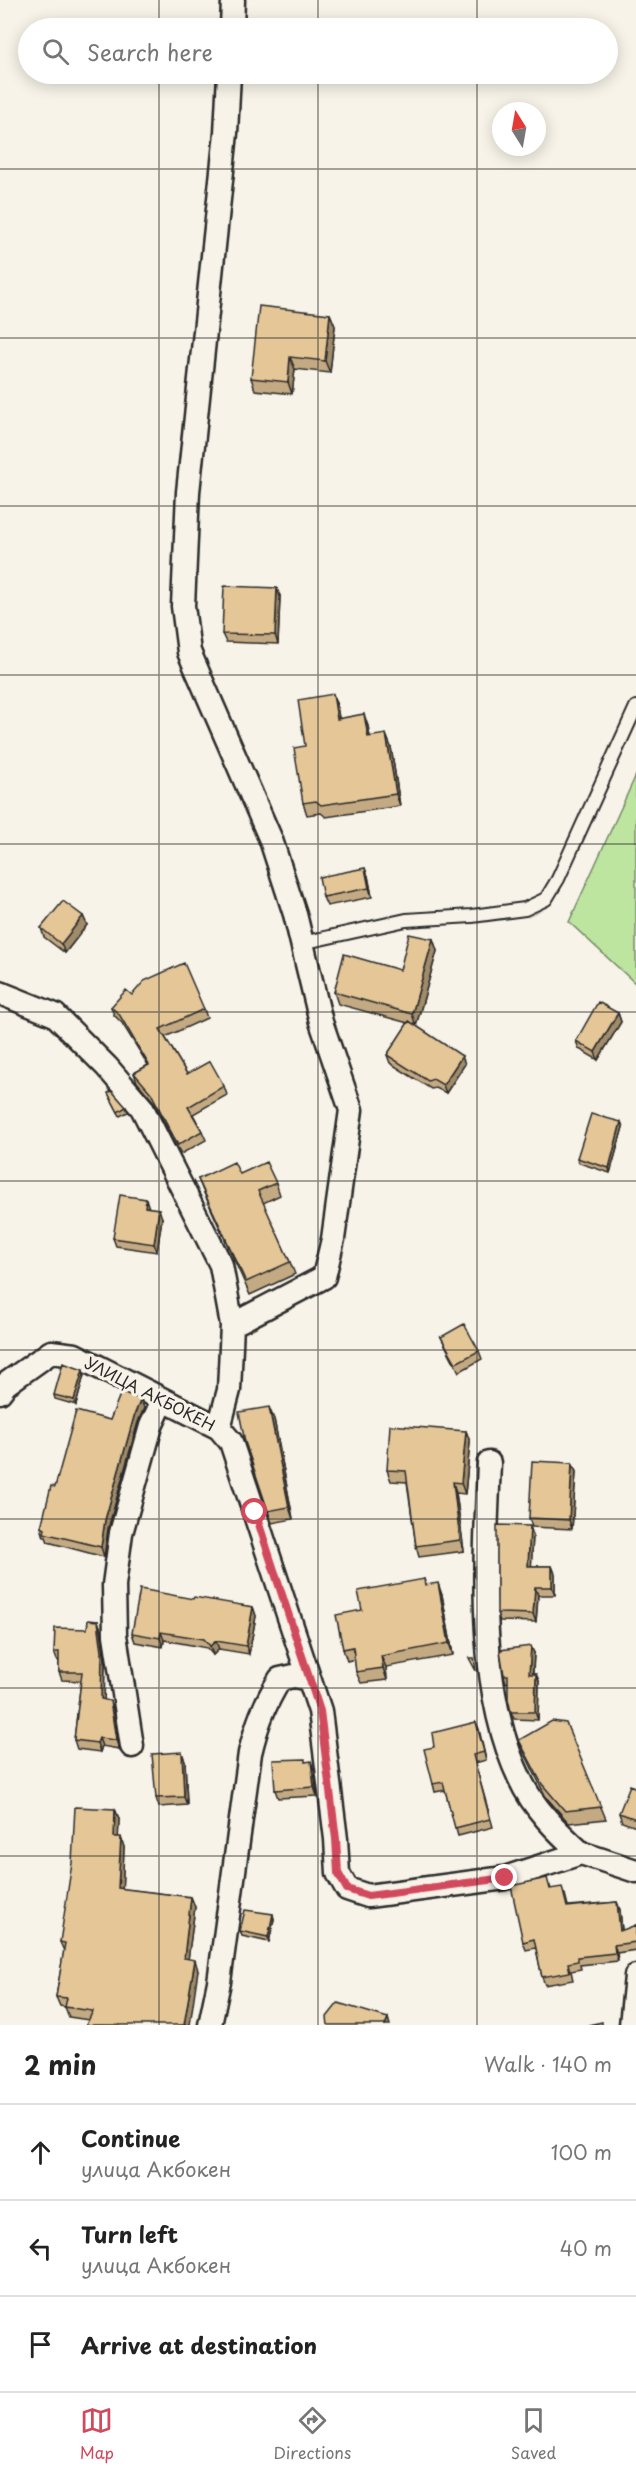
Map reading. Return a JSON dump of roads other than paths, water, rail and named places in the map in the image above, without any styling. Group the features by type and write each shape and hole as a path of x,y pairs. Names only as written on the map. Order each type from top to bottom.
{"street":[{"path":"232,18 233,0"},
{"path":"228,84 226,134 188,492 183,606 189,652 271,840 295,914 321,1022 351,1110 333,1239 324,1277 232,1325"},
{"path":"0,993 55,1015 107,1067 141,1108 221,1265 232,1325 229,1390 219,1428"},
{"name":"УЛИЦА АКБОКЕН","path":"0,1392 6,1384 51,1352 75,1355 219,1428 231,1442 320,1711 338,1873 347,1889 368,1896 505,1878 581,1853"},
{"path":"132,1746 115,1635 114,1585 121,1533 151,1426 164,1400"},
{"path":"489,1463 486,1542 489,1659 502,1731 520,1781 552,1826 581,1853 636,1871"},
{"path":"210,2025 219,1982 250,1753 258,1720 280,1679 294,1676 309,1679"},
{"path":"631,2025 636,1976"}],"lane":[{"path":"302,943 406,920 472,916 525,909 546,899 563,868 636,707"}]}
